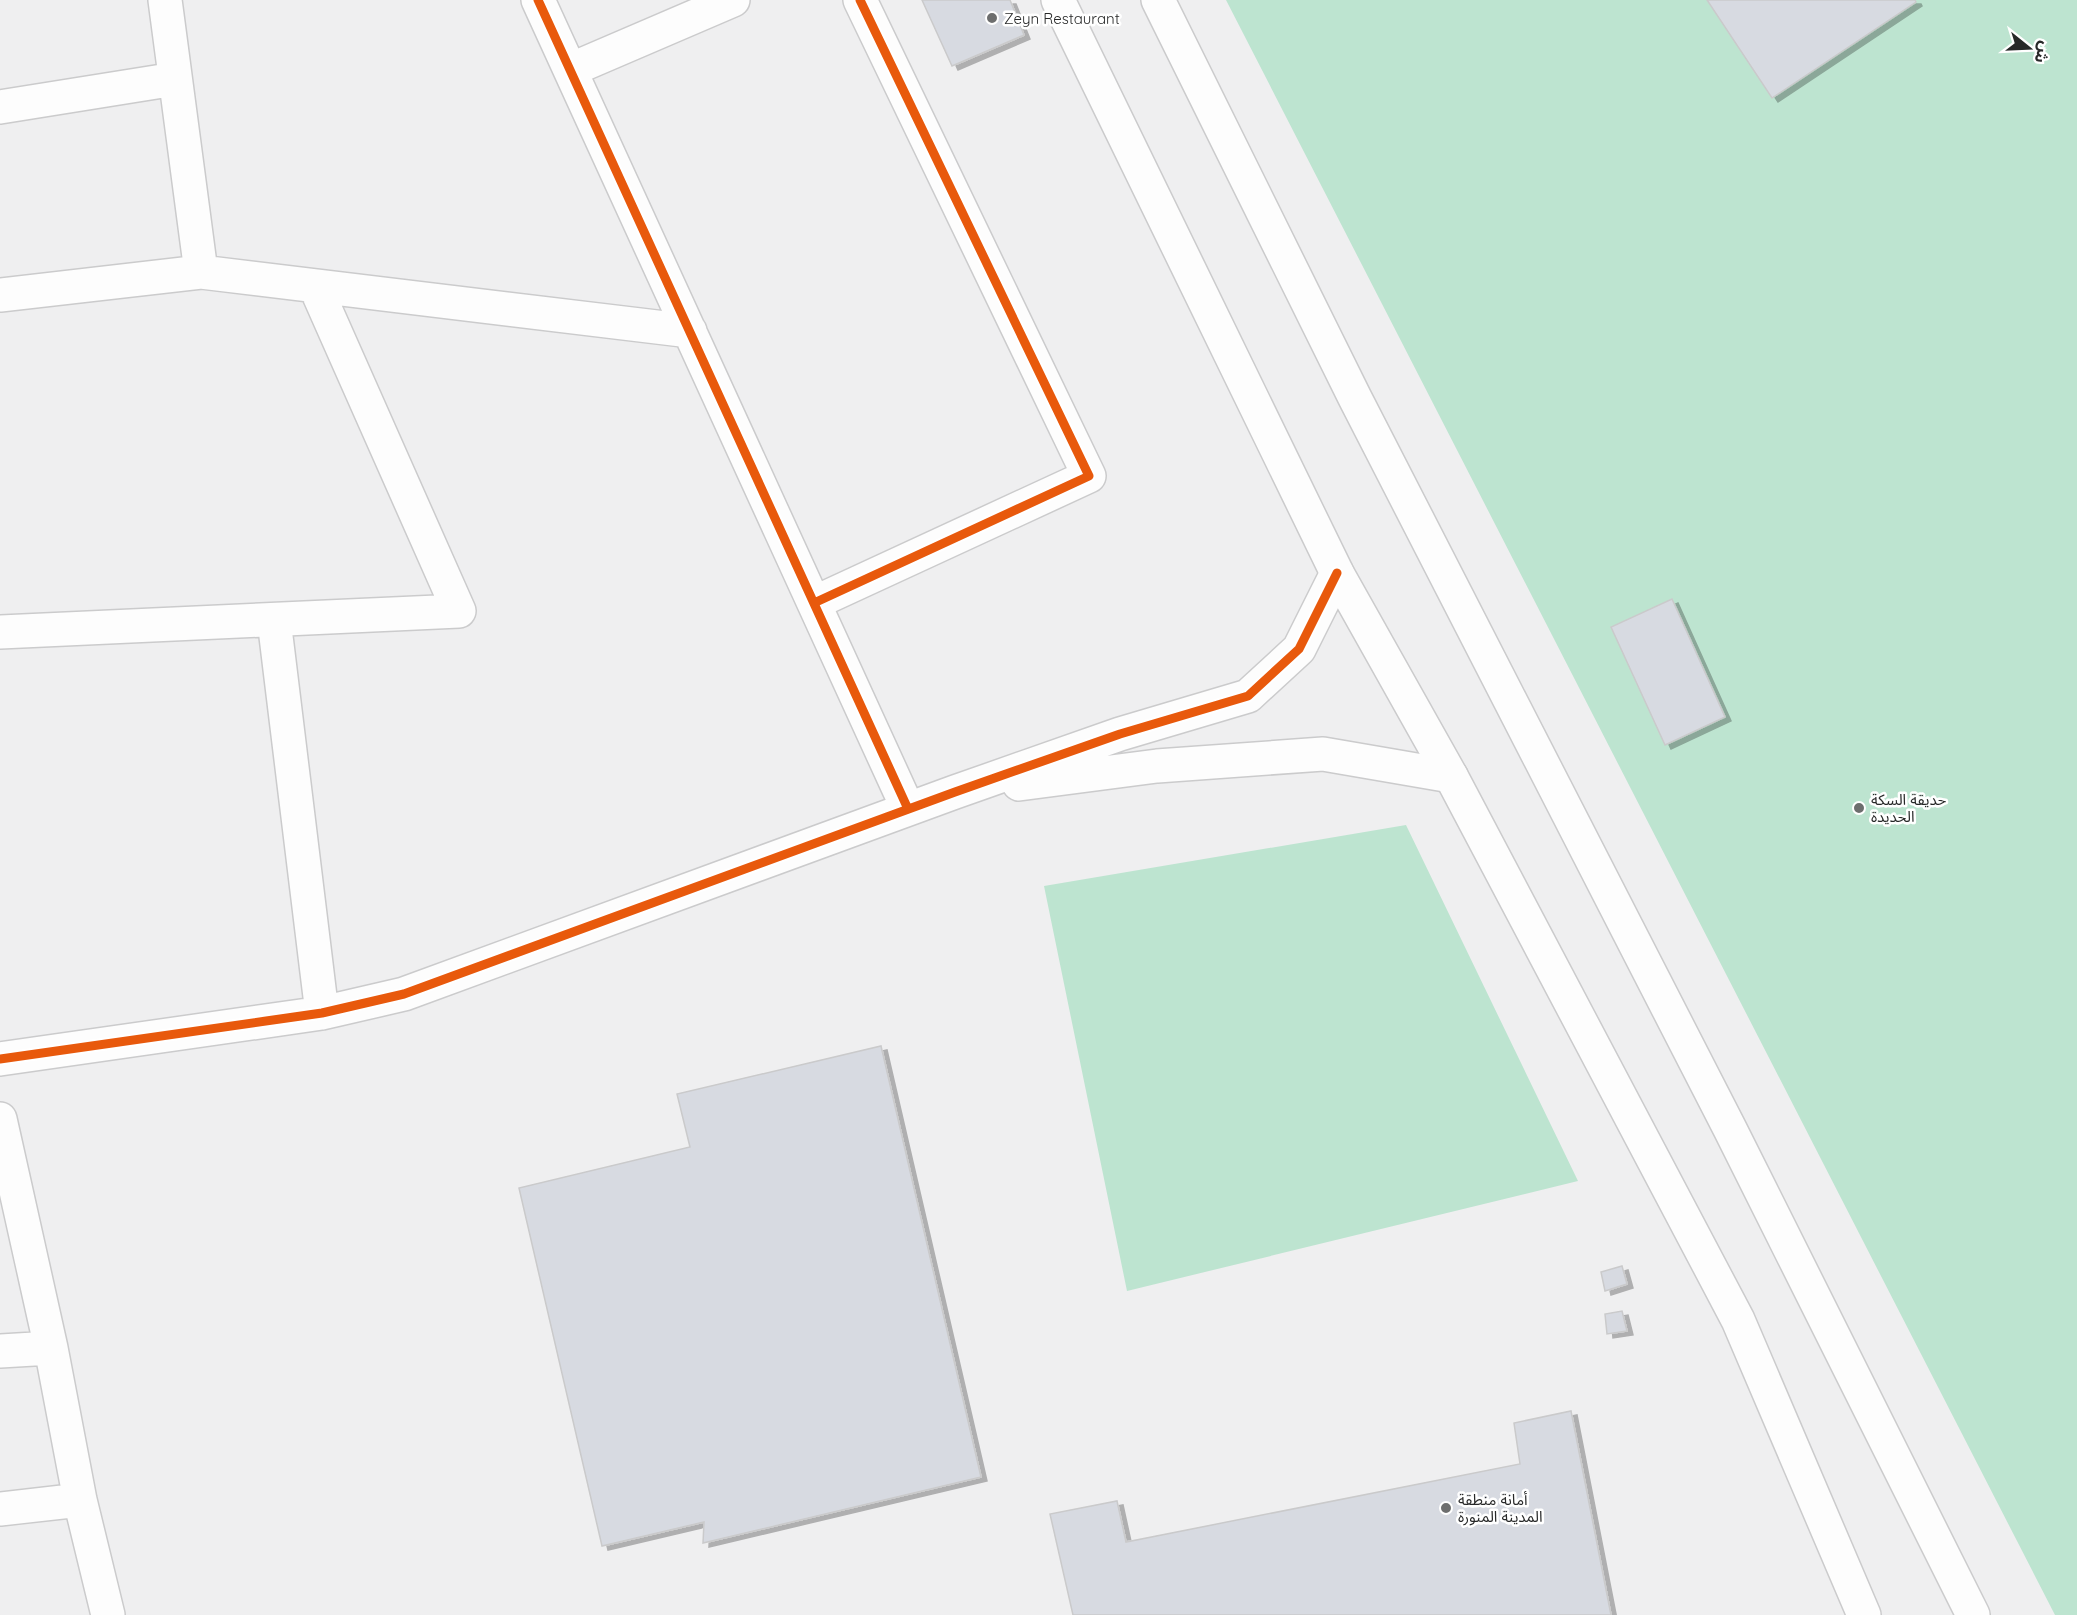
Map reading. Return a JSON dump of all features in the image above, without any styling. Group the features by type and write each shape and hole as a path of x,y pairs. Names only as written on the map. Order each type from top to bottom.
{"street":[{"path":"165,0 201,272"},
{"path":"538,0 908,809"},
{"path":"570,70 733,0"},
{"path":"814,603 1089,476 860,0"},
{"path":"1058,0 1337,573 1451,776 1738,1320 1864,1615"},
{"path":"1158,0 1355,398 1730,1129 1973,1615"},
{"path":"0,107 175,79"},
{"path":"0,296 201,272 690,331"},
{"path":"0,632 459,611 315,286"},
{"path":"0,1059 322,1013 404,994 955,792 1120,734 1248,696 1299,649 1337,573"},
{"path":"274,620 322,1013"},
{"path":"955,792 1157,766 1323,754 1451,776"},
{"path":"0,1119 51,1348 80,1500 108,1615"},
{"path":"0,1351 51,1348"},
{"path":"0,1509 80,1500"}],"green space":[{"name":"حديقة السكة الحديدة","path":"1226,0 2077,0 2077,1615 2055,1615"},
{"path":"1406,825 1578,1181 1127,1291 1044,886"}],"building":[{"path":"922,0 1010,0 1024,35 952,66"},
{"path":"1707,0 1915,0 1916,2 1772,98"},
{"path":"1672,599 1725,717 1665,745 1611,627"},
{"path":"881,1046 981,1477 703,1543 704,1522 602,1546 519,1188 690,1147 677,1094"},
{"path":"1622,1266 1627,1284 1605,1291 1601,1272"},
{"path":"1622,1311 1627,1331 1607,1334 1605,1314"},
{"name":"أمانة منطقة المدينة المنورة","path":"1571,1411 1611,1615 1073,1615 1050,1514 1117,1501 1126,1542 1520,1464 1514,1423"}],"cycle path":[{"path":"538,0 908,809"},
{"path":"814,603 1089,476 860,0"},
{"path":"0,1059 322,1013 404,994 955,792 1120,734 1248,696 1299,649 1337,573"}],"place":[{"name":"Zeyn Restaurant","path":"992,18"},
{"name":"حديقة السكة الحديدة","path":"1859,808"},
{"name":"أمانة منطقة المدينة المنورة","path":"1446,1508"}]}
